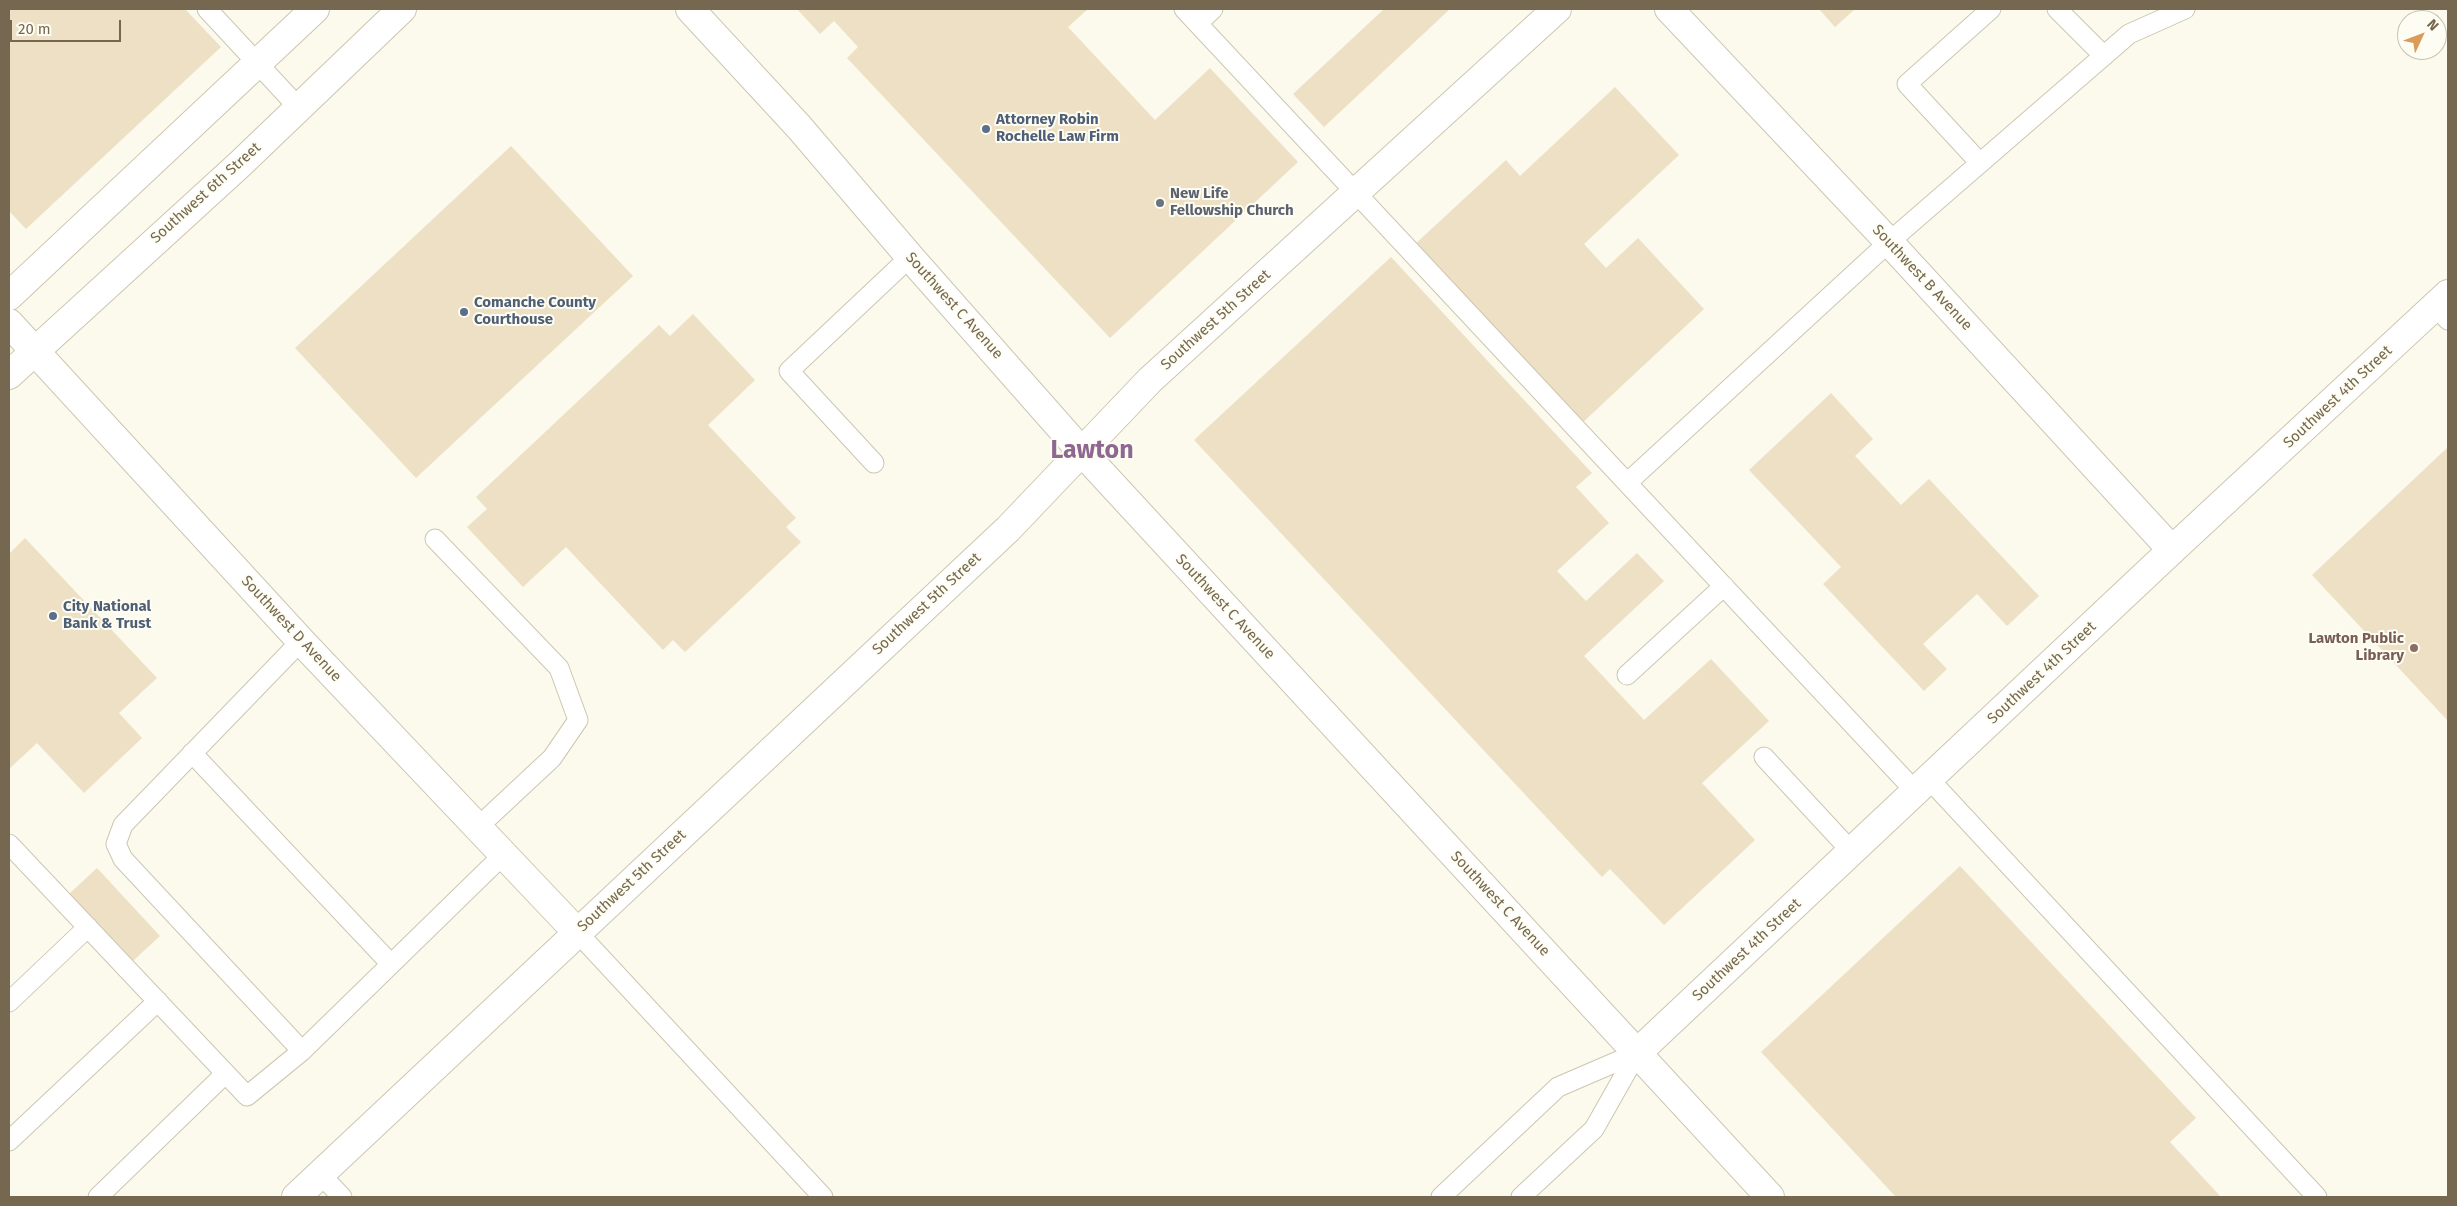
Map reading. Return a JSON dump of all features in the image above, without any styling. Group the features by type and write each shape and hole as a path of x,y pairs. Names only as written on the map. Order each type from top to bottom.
{"street":[{"path":"9,296 315,9"},
{"name":"Southwest 6th Street","path":"9,375 34,350 239,165 402,9"},
{"name":"Southwest C Avenue","path":"690,9 799,127 910,257 1082,452 1770,1197"},
{"name":"Southwest 5th Street","path":"296,1197 1008,529 1150,380 1557,9"},
{"name":"Southwest B Avenue","path":"1670,9 1890,242 2172,550"},
{"name":"Southwest 4th Street","path":"1637,1053 2172,550 2444,307"},
{"name":"Southwest D Avenue","path":"9,323 301,641 577,932"}],"lane":[{"path":"207,9 298,107"},
{"path":"1184,9 1724,586 1923,785 2317,1197"},
{"path":"1198,24 1213,9"},
{"path":"1980,163 1907,84 1991,9"},
{"path":"2057,9 2104,56"},
{"path":"1627,483 1890,242 2129,34 2185,9"},
{"path":"874,462 789,371 910,257"},
{"path":"435,539 559,668 578,720 552,758 478,827"},
{"path":"1627,676 1724,586"},
{"path":"301,641 123,824 116,844 123,859 302,1051"},
{"path":"192,753 390,963"},
{"path":"1764,757 1852,852"},
{"path":"9,844 246,1096 302,1051 390,963 503,855"},
{"path":"9,1002 88,927"},
{"path":"577,932 823,1197"},
{"path":"9,1141 158,1001"},
{"name":"Southwest 4th Street","path":"1441,1197 1558,1087 1637,1053"},
{"name":"Southwest 4th Street","path":"1521,1197 1594,1129 1637,1053"},
{"path":"98,1197 226,1074"},
{"path":"320,1174 342,1197"}],"building":[{"path":"9,9 185,9 221,47 26,229 9,211"},
{"path":"797,9 1088,9 1068,27 1155,120 1210,68 1298,162 1110,338 847,58 858,47 834,21 820,34"},
{"path":"1384,9 1450,9 1324,127 1293,94"},
{"path":"1819,9 1855,9 1835,27"},
{"path":"1615,87 1679,155 1584,244 1606,268 1638,238 1704,309 1580,425 1413,246 1506,160 1520,176"},
{"name":"Comanche County Courthouse","path":"511,146 633,276 416,478 295,348"},
{"path":"1391,257 1592,473 1576,487 1609,523 1557,571 1586,601 1637,553 1664,581 1584,656 1644,720 1711,659 1769,721 1702,783 1755,840 1664,925 1610,869 1602,877 1194,440"},
{"path":"693,314 755,380 708,425 796,518 786,527 801,542 685,652 673,640 663,650 566,547 523,587 467,527 487,509 476,497 659,325 670,336"},
{"path":"1831,393 1873,439 1855,456 1901,505 1929,479 2039,596 2007,626 1977,594 1923,644 1947,669 1924,691 1823,584 1841,567 1749,470"},
{"name":"Lawton Public Library","path":"2448,447 2448,721 2312,575"},
{"name":"City National Bank & Trust","path":"25,538 157,678 119,713 142,738 84,793 37,743 9,769 9,554"},
{"path":"1960,866 2196,1118 2170,1142 2221,1197 1896,1197 1761,1052"},
{"path":"97,868 160,936 133,961 69,894"}],"place":[{"name":"Attorney Robin Rochelle Law Firm","path":"986,129"},
{"name":"New Life Fellowship Church","path":"1160,203"},
{"name":"Comanche County Courthouse","path":"464,312"},
{"name":"City National Bank & Trust","path":"53,616"},
{"name":"Lawton Public Library","path":"2414,648"}],"district":[{"name":"Lawton","path":"1092,451"}]}
